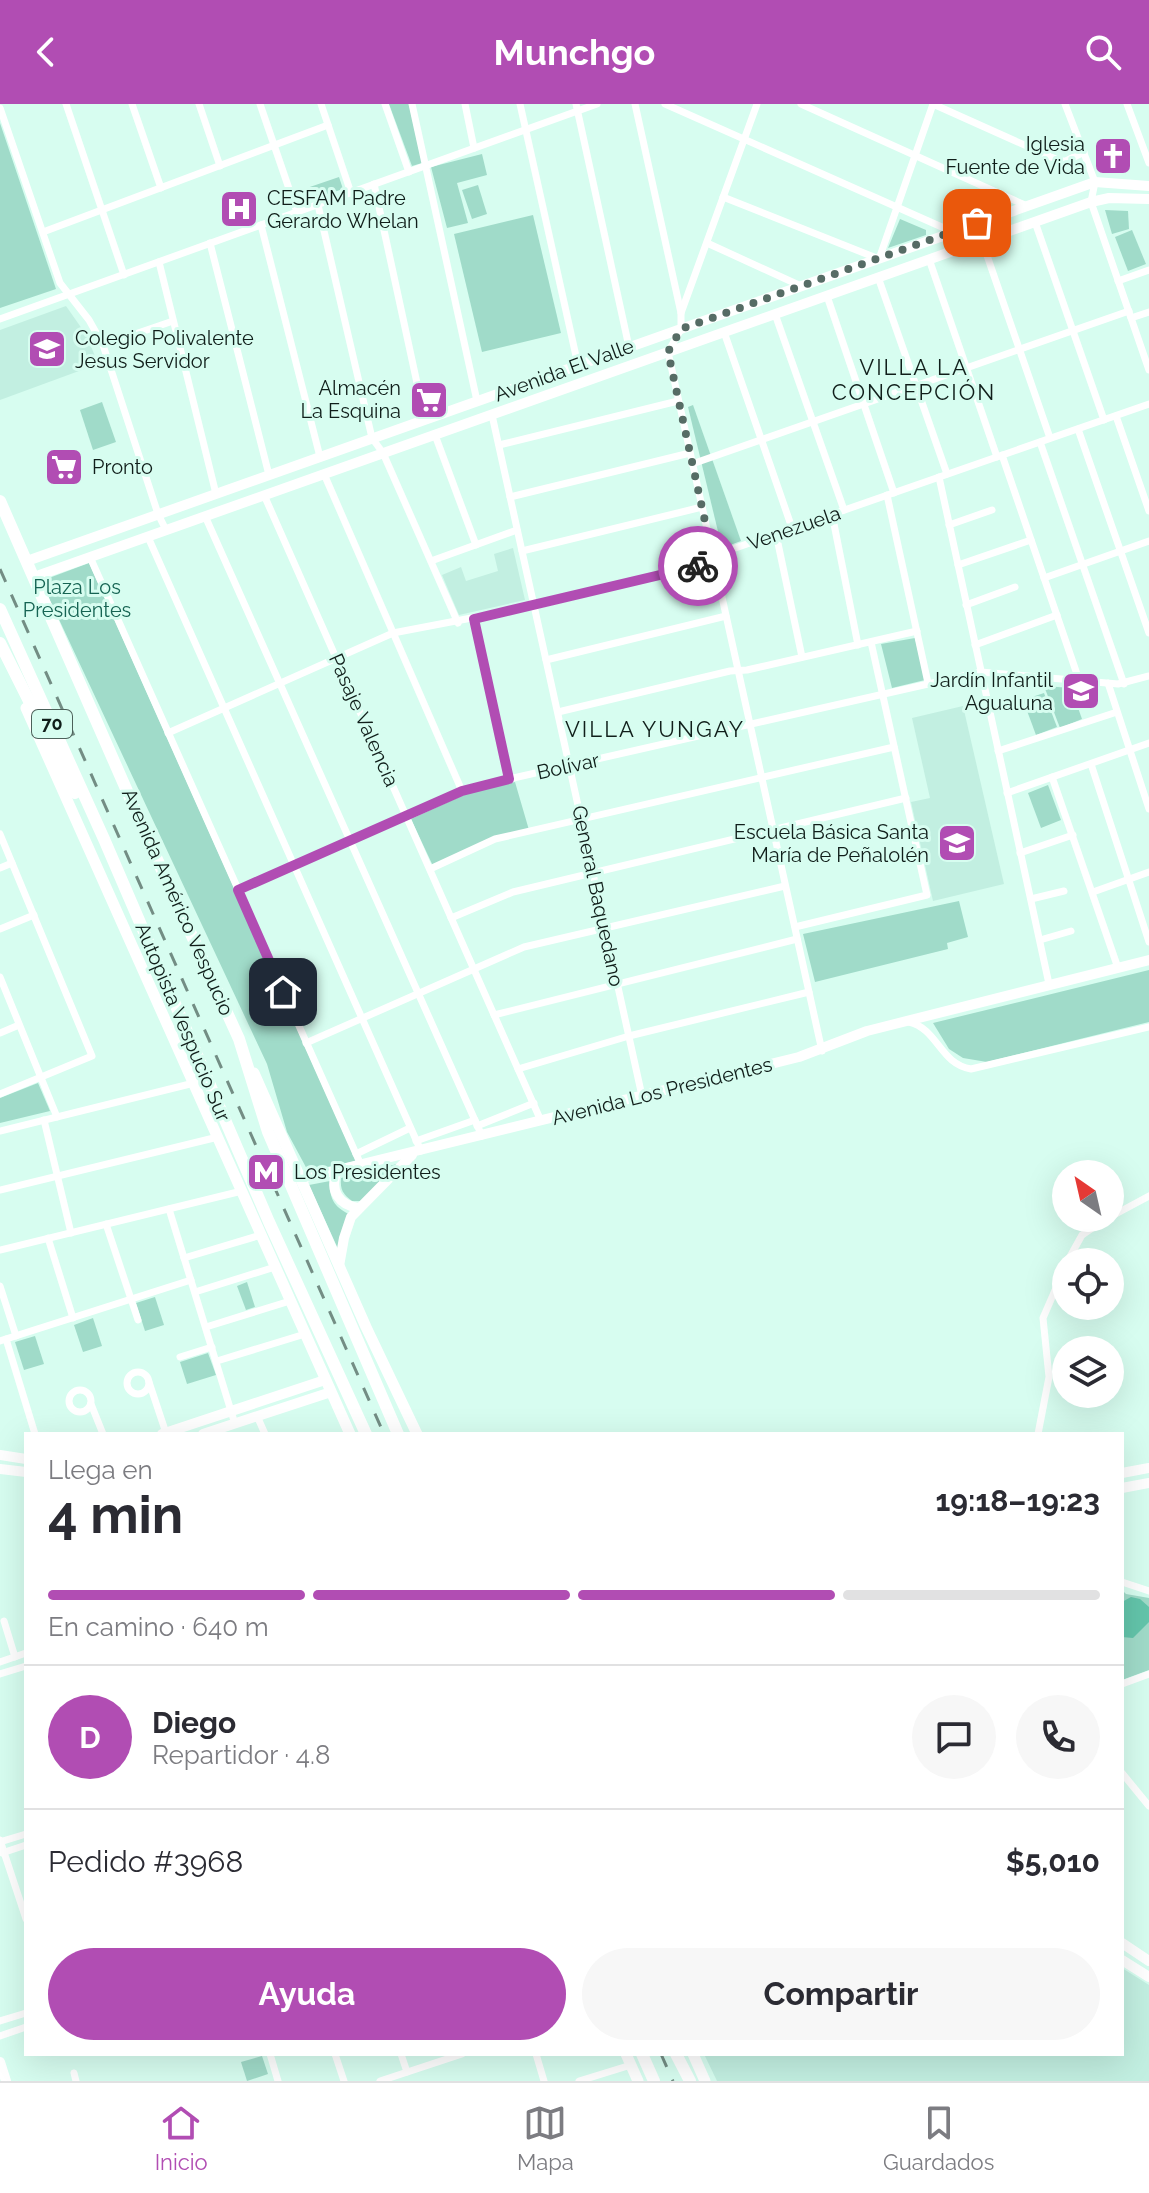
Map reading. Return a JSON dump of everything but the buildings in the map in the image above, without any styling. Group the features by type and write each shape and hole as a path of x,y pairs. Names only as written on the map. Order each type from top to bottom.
{"highway":[{"name":"Avenida Américo Vespucio","path":"0,501 239,1039"},
{"name":"Autopista Vespucio Sur","path":"0,609 104,839 269,1222 365,1432"},
{"path":"0,646 70,783 104,839"},
{"name":"Autopista Vespucio Sur","path":"239,1039 268,1132 397,1432"},
{"path":"643,2056 654,2081"},
{"path":"677,2056 690,2081"}],"main road":[{"path":"0,646 349,1432"},
{"name":"Avenida Américo Vespucio","path":"239,1039 416,1432"},
{"path":"694,2056 705,2081"},
{"path":"628,2059 638,2081"}],"street":[{"path":"66,104 124,275"},
{"path":"132,104 161,188"},
{"path":"199,104 220,166"},
{"path":"260,104 297,212"},
{"path":"321,104 351,193"},
{"path":"385,104 409,172"},
{"path":"412,104 477,401"},
{"path":"465,104 474,148"},
{"path":"520,104 578,365"},
{"path":"0,319 526,130 577,108 597,104"},
{"path":"635,104 681,313 681,329 668,352 822,1051"},
{"path":"665,104 953,232 982,241 1050,438"},
{"path":"681,313 757,104"},
{"path":"801,104 1027,206"},
{"path":"1049,984 949,525 943,476 879,259 933,104 1060,161 1084,152"},
{"path":"1066,104 1095,182 1091,202 1147,355 1149,370"},
{"path":"1127,104 1149,163"},
{"path":"0,108 60,283 89,320 103,345 158,514 166,530"},
{"path":"577,108 629,347"},
{"path":"43,232 328,125"},
{"name":"Avenida El Valle","path":"27,561 1095,182 1149,186"},
{"path":"374,184 425,420"},
{"path":"723,197 879,259"},
{"name":"Avenida El Valle","path":"34,577 1091,202 1109,198 1149,199"},
{"path":"318,205 372,438 383,453 458,623"},
{"path":"1035,222 1104,420"},
{"path":"261,225 320,457"},
{"path":"210,243 269,475"},
{"path":"707,243 801,286"},
{"path":"929,259 1079,680"},
{"path":"159,262 216,494"},
{"path":"1118,281 1149,270"},
{"path":"827,296 864,404 890,494 928,683"},
{"path":"692,464 1073,331 1130,314 1149,312"},
{"path":"775,314 844,510"},
{"path":"103,345 173,321"},
{"path":"724,332 792,528"},
{"path":"499,445 678,401"},
{"name":"Venezuela","path":"168,733 393,633 458,623 705,564 721,553 1149,404"},
{"name":"General Baquedano","path":"492,415 642,1096"},
{"path":"1116,416 1149,511"},
{"path":"1078,429 1149,633"},
{"path":"435,435 476,545"},
{"path":"1040,442 1124,684"},
{"path":"510,497 690,453"},
{"path":"324,474 462,791"},
{"name":"Pasaje Valencia","path":"264,495 541,1121"},
{"path":"522,551 702,507"},
{"path":"949,525 992,510"},
{"path":"832,514 858,645"},
{"path":"205,516 478,1127"},
{"path":"431,561 517,530"},
{"path":"776,534 802,657"},
{"path":"148,537 417,1148"},
{"path":"85,540 126,544"},
{"path":"958,565 1031,540"},
{"path":"1044,578 1149,541"},
{"path":"90,557 361,1165"},
{"path":"966,605 1015,587"},
{"path":"975,645 1057,615"},
{"path":"546,660 726,616"},
{"path":"474,619 509,779"},
{"path":"558,712 917,631"},
{"path":"795,927 927,895 871,642"},
{"name":"Bolívar","path":"238,890 462,791 509,779 981,672 1124,684 1149,676"},
{"path":"1108,683 1149,809"},
{"path":"998,751 1117,712"},
{"path":"1007,793 1149,743"},
{"path":"430,869 495,839 894,747"},
{"path":"1091,764 1149,942"},
{"path":"1052,777 1118,968"},
{"path":"451,918 505,894 906,798"},
{"path":"0,834 92,1056 0,1094"},
{"path":"1020,853 1073,835"},
{"path":"0,868 12,863"},
{"path":"1093,892 1149,872"},
{"path":"306,1043 524,947 785,886"},
{"path":"1031,899 1064,891"},
{"path":"0,929 34,915"},
{"path":"1040,940 1071,931"},
{"path":"494,1015 797,939"},
{"name":"Avenida Los Presidentes","path":"301,1179 361,1165 478,1127 541,1121 822,1051 853,1036 1149,960"},
{"path":"0,977 57,1117"},
{"path":"518,1069 629,1036 809,992"},
{"path":"907,1021 927,1030 950,1061 971,1069 1149,1027"},
{"path":"0,1033 19,1025"},
{"path":"0,1131 194,1083"},
{"path":"339,1266 348,1224 359,1208 417,1148 534,1103"},
{"path":"44,1120 71,1233"},
{"path":"356,1154 410,1128"},
{"path":"0,1190 218,1137"},
{"path":"337,1171 333,1180 336,1194 346,1205 359,1208"},
{"path":"0,1250 242,1191"},
{"path":"1124,1209 1149,1196"},
{"path":"169,1209 235,1424"},
{"path":"106,1224 138,1320"},
{"path":"184,1258 261,1235"},
{"path":"48,1238 73,1318"},
{"path":"195,1292 275,1267"},
{"path":"34,1432 3,1340 191,1280"},
{"path":"0,1286 16,1336"},
{"path":"1038,1432 1049,1377 1043,1318 1052,1297"},
{"path":"206,1327 290,1301"},
{"path":"217,1361 305,1334"},
{"path":"180,1357 212,1347"},
{"path":"167,1432 325,1380"},
{"path":"149,1381 164,1432"},
{"path":"209,1432 331,1392"},
{"path":"91,1404 102,1432"},
{"path":"257,1416 264,1432"},
{"path":"0,1455 24,1459"},
{"path":"1124,1473 1149,1468"},
{"path":"0,1469 24,1472"},
{"path":"1124,1488 1149,1483"},
{"path":"1124,1583 1149,1591"},
{"path":"4,1621 15,1657"},
{"path":"0,1662 24,1654"},
{"path":"0,1674 24,1667"},
{"path":"1124,1683 1149,1674"},
{"path":"1124,1775 1149,1806"},
{"path":"24,1835 0,1841 24,1914"},
{"path":"2,1853 24,1846"},
{"path":"1124,1944 1149,1961"},
{"path":"1124,1961 1149,1977"},
{"path":"0,2021 24,2014"},
{"path":"0,2036 24,2028"},
{"path":"271,2056 278,2081"},
{"path":"336,2056 344,2081"},
{"path":"402,2056 407,2072"},
{"path":"380,2081 456,2056"},
{"path":"537,2056 544,2081"},
{"path":"579,2081 628,2059"},
{"path":"0,2062 6,2081"}],"shaded area":[{"name":"Colegio Polivalente Jesus Servidor","path":"66,306 87,336 98,364 0,400 0,330"},
{"path":"513,548 525,600 459,615 442,575 461,567 466,581 498,571 494,554"},
{"name":"Escuela Básica Santa María de Peñalolén","path":"963,706 1004,884 933,901 911,802 930,798 912,718"},
{"path":"1131,1597 1140,1599 1149,1607 1149,1622 1133,1638 1124,1637 1124,1601"},
{"path":"1124,1969 1149,1985 1149,2081 717,2081 705,2056 1124,2056"}],"green space":[{"path":"389,104 409,104 422,163 412,166"},
{"path":"0,123 56,289 0,308"},
{"path":"482,154 487,175 457,183 468,223 447,228 431,167"},
{"path":"339,177 343,189 305,202 301,190"},
{"path":"478,185 487,214 472,219 462,190"},
{"path":"1105,210 1128,211 1129,229 1112,234"},
{"path":"533,215 561,333 482,352 454,234"},
{"path":"900,219 926,230 926,235 888,248"},
{"path":"1132,230 1146,264 1128,271 1115,237"},
{"path":"102,402 116,442 93,450 80,410"},
{"path":"693,405 741,541 722,548 688,407"},
{"name":"Plaza Los Presidentes","path":"89,563 356,1161 308,1171 287,1132 267,1064 41,581"},
{"path":"915,638 925,680 892,688 881,644"},
{"path":"1044,686 1071,688 1082,719 1060,728"},
{"path":"1044,693 1057,727 1036,735 1023,700"},
{"path":"515,782 529,830 487,840 433,866 411,819 466,794"},
{"path":"1048,785 1061,820 1041,828 1028,793"},
{"path":"959,901 968,937 947,943 948,949 815,982 803,934"},
{"path":"1149,970 1149,1022 987,1062 963,1058 949,1049 933,1023"},
{"path":"38,1083 50,1111 0,1123 0,1098"},
{"path":"397,1164 362,1201 352,1201 343,1191 341,1178"},
{"path":"330,1181 334,1201 349,1214 339,1251 309,1185"},
{"path":"247,1282 255,1307 246,1310 237,1286"},
{"path":"155,1297 164,1325 145,1331 136,1303"},
{"path":"93,1318 102,1346 83,1352 74,1325"},
{"path":"35,1336 44,1364 24,1370 15,1342"},
{"path":"208,1353 216,1375 187,1384 180,1362"},
{"path":"1124,1592 1149,1598 1149,1670 1124,1679"},
{"path":"262,2056 268,2074 247,2081 241,2062"}],"railway":[{"path":"0,569 383,1432"},
{"path":"662,2056 673,2081"}],"way so far":[{"path":"698,566 713,558 668,352 681,329 977,223"}],"place":[{"name":"Iglesia Fuente de Vida","path":"1113,156"},
{"name":"CESFAM Padre Gerardo Whelan","path":"239,209"},
{"name":"Colegio Polivalente Jesus Servidor","path":"47,349"},
{"name":"Almacén La Esquina","path":"429,400"},
{"name":"Pronto","path":"64,467"},
{"name":"Jardín Infantil Agualuna","path":"1081,691"},
{"name":"Escuela Básica Santa María de Peñalolén","path":"957,843"},
{"name":"Los Presidentes","path":"266,1172"}],"district":[{"name":"VILLA LA CONCEPCIÓN","path":"914,380"},
{"name":"VILLA YUNGAY","path":"655,729"}],"route":[{"path":"283,992 238,890 462,791 509,779 474,619 698,566"}]}
